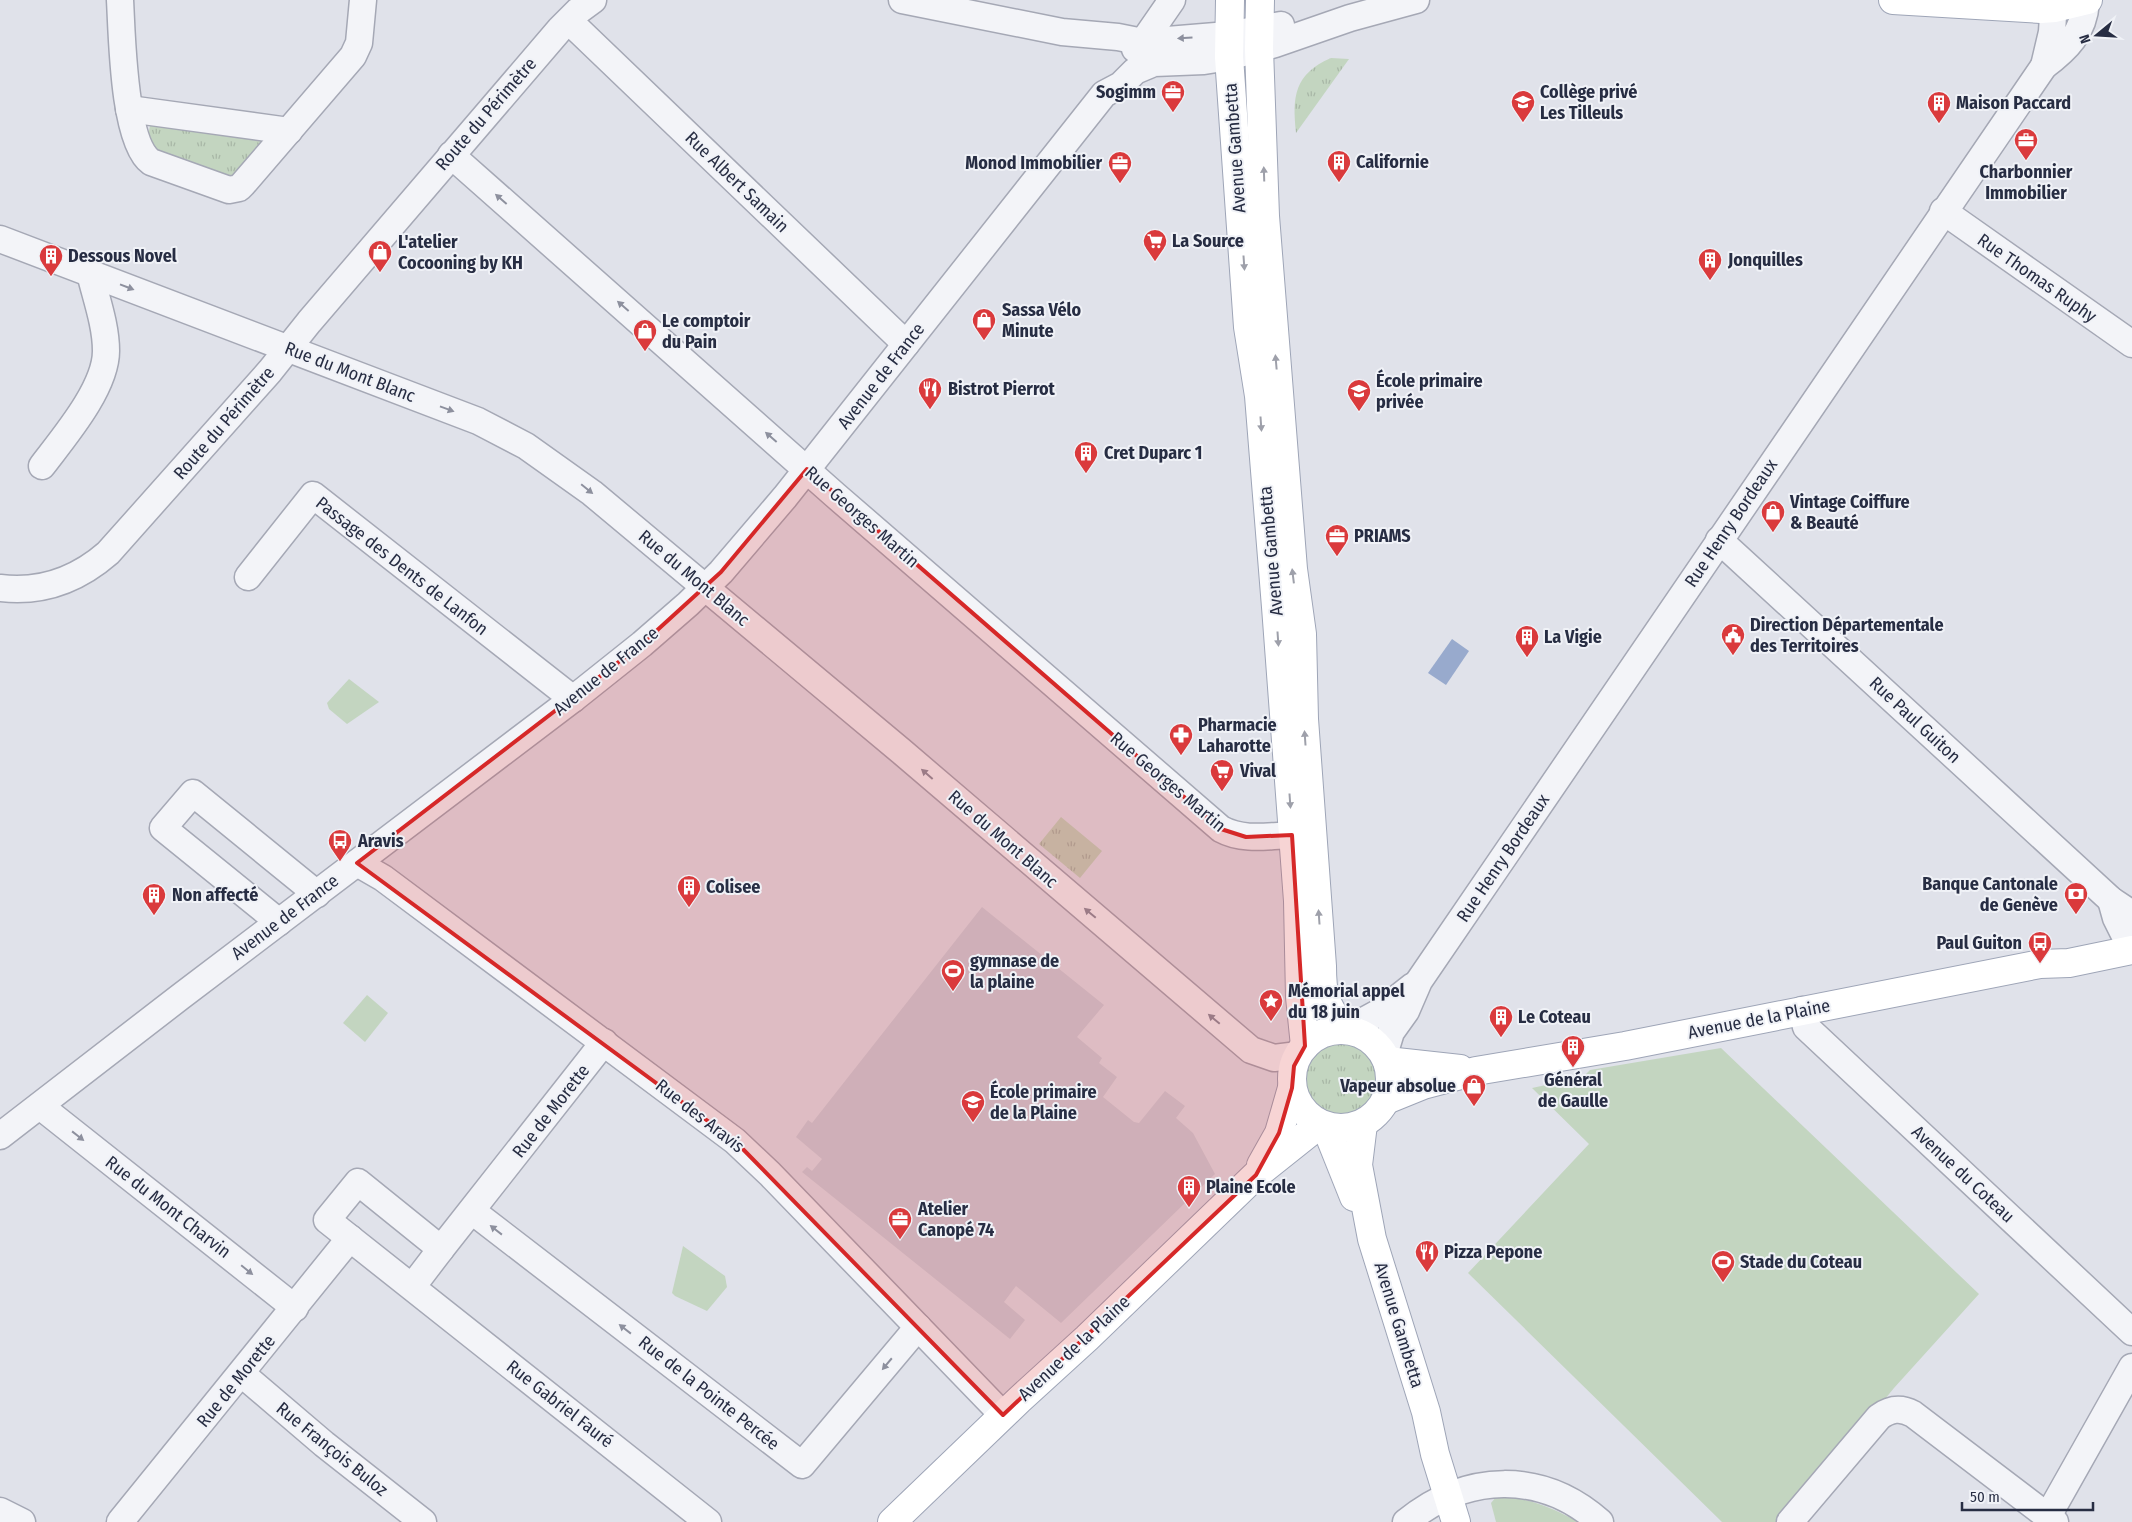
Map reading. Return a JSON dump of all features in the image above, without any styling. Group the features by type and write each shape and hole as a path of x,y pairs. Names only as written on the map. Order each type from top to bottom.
{"main road":[{"path":"1230,0 1244,43"},
{"path":"1244,43 1246,0"},
{"path":"1244,43 1260,0"},
{"path":"1893,0 1940,4 1967,2 2022,8 2087,1"},
{"name":"Avenue Gambetta","path":"1244,43 1262,131 1266,226 1292,569 1302,634 1304,719 1322,987 1324,1000 1345,1030"},
{"name":"Avenue Gambetta","path":"1244,43 1248,326 1259,396 1298,901 1301,1050"},
{"name":"Avenue de la Plaine","path":"1386,1100 1423,1085 1476,1070 1624,1046 2040,964 2066,951 2128,934"},
{"path":"1345,1030 1364,1036 1378,1047 1385,1058 1390,1084 1386,1100 1374,1116 1363,1124 1341,1129 1323,1126 1305,1113 1299,1106 1292,1088 1292,1077 1301,1050 1320,1035 1345,1030"},
{"name":"Avenue de la Plaine","path":"1385,1058 1476,1070"},
{"name":"Avenue de la Plaine","path":"1256,1175 1279,1133 1292,1088"},
{"name":"Avenue Gambetta","path":"1363,1124 1358,1165 1372,1239 1426,1412 1435,1454 1476,1522"},
{"name":"Avenue Gambetta","path":"1323,1126 1372,1239"},
{"name":"Avenue de la Plaine","path":"892,1522 1256,1175 1323,1126"},
{"name":"Avenue Gambetta","path":"1456,1522 1457,1493"}],"street":[{"path":"120,0 126,98 140,146 147,160 229,190 239,188 243,184 356,51 363,0"},
{"name":"Route du Périmètre","path":"0,588 26,589 54,584 82,572 96,563 118,542 257,386 287,348 568,20 593,0"},
{"path":"902,0 930,3 1062,32 1118,37 1138,54 1154,63 1204,61 1285,25 1350,18 1416,0"},
{"name":"Avenue de France","path":"0,1136 278,922 573,699 642,644 705,587 746,543 807,469 1104,94 1120,84 1135,71 1138,54 1172,0"},
{"name":"Rue Henry Bordeaux","path":"1385,1058 1391,1032 1406,1011 1419,981 1943,211 2044,66 2063,52 2074,38 2085,16 2087,1"},
{"name":"Rue Henry Bordeaux","path":"2044,66 2052,32 2054,4"},
{"name":"Rue Albert Samain","path":"568,20 906,344"},
{"path":"129,110 289,131"},
{"name":"Rue Georges Martin","path":"451,155 807,469 1221,829 1231,834 1246,837 1292,835"},
{"name":"Rue Thomas Ruphy","path":"1943,211 2132,344"},
{"name":"Rue du Mont Blanc","path":"0,239 478,421 526,446 568,474 705,587 1252,1050 1274,1058 1301,1050"},
{"path":"42,466 74,423 100,380 103,371 106,342 90,273"},
{"name":"Passage des Dents de Lanfon","path":"248,576 313,495 573,699"},
{"name":"Rue Paul Guiton","path":"1719,540 2128,934"},
{"path":"278,922 163,828 192,793 316,894"},
{"name":"Rue des Aravis","path":"357,863 383,878 743,1148 1003,1415"},
{"name":"Rue Henry Bordeaux","path":"1345,1030 1380,1012 1419,981"},
{"name":"Avenue du Coteau","path":"1802,1010 1806,1027 2132,1332"},
{"name":"Rue de Morette","path":"412,1287 604,1042"},
{"name":"Rue du Mont Charvin","path":"40,1106 295,1308"},
{"path":"412,1287 327,1220 358,1182 441,1249"},
{"name":"Rue de la Pointe Percée","path":"472,1211 802,1465 918,1327"},
{"name":"Rue de Morette","path":"120,1522 242,1374 350,1238"},
{"name":"Rue Gabriel Fauré","path":"412,1287 708,1522"},
{"path":"1790,1522 1879,1417 1886,1412 1900,1409 1913,1414 2052,1519 2132,1367"},
{"name":"Rue François Buloz","path":"242,1374 324,1444 423,1522"},
{"path":"1406,1522 1433,1502 1457,1493 1505,1484 1534,1486 1560,1495 1582,1508 1600,1522"},
{"path":"0,1511 22,1522"}],"highlighted area":[{"path":"807,469 1221,829 1246,837 1292,835 1305,1046 1294,1066 1292,1088 1279,1133 1256,1175 1003,1415 735,1141 357,863 642,644 721,572"}],"shaded area":[{"name":"École primaire de la Plaine","path":"982,907 1104,1005 1077,1037 1102,1058 1099,1063 1117,1077 1103,1097 1134,1122 1139,1123 1165,1091 1185,1106 1176,1118 1193,1133 1215,1174 1061,1323 1016,1286 1004,1302 1025,1320 1010,1339 802,1172 807,1167 812,1171 822,1159 796,1137 808,1120 812,1123"}],"green space":[{"path":"1331,58 1349,59 1296,133 1295,108 1298,88 1309,71"},
{"path":"151,123 262,140 263,146 236,181 154,155 149,139"},
{"path":"349,679 379,702 347,724 329,709 327,703"},
{"path":"1061,817 1102,851 1080,878 1039,844"},
{"path":"367,995 388,1013 365,1042 343,1023"},
{"path":"1341,1042 1355,1045 1368,1053 1376,1066 1379,1080 1376,1094 1368,1107 1355,1115 1341,1118 1327,1115 1314,1107 1306,1094 1303,1080 1306,1066 1314,1053 1327,1045"},
{"name":"Stade du Coteau","path":"1721,1048 1979,1294 1894,1388 1784,1522 1722,1522 1468,1273 1589,1144 1532,1088 1583,1077 1590,1070"},
{"path":"683,1246 725,1276 727,1287 707,1311 672,1293"},
{"path":"1496,1497 1507,1497 1539,1504 1578,1522 1496,1522 1491,1503"}],"water":[{"path":"1452,639 1469,651 1446,685 1428,673"}],"place":[{"name":"Sogimm","path":"1173,113"},
{"name":"Collège privé Les Tilleuls","path":"1523,123"},
{"name":"Maison Paccard","path":"1939,124"},
{"name":"Charbonnier Immobilier","path":"2026,161"},
{"name":"Californie","path":"1339,183"},
{"name":"Monod Immobilier","path":"1120,184"},
{"name":"La Source","path":"1155,262"},
{"name":"L'atelier Cocooning by KH","path":"380,273"},
{"name":"Dessous Novel","path":"51,277"},
{"name":"Jonquilles","path":"1710,281"},
{"name":"Sassa Vélo Minute","path":"984,341"},
{"name":"Le comptoir du Pain","path":"645,352"},
{"name":"Bistrot Pierrot","path":"930,410"},
{"name":"École primaire privée","path":"1359,412"},
{"name":"Cret Duparc 1","path":"1086,474"},
{"name":"Vintage Coiffure & Beauté","path":"1773,533"},
{"name":"PRIAMS","path":"1337,557"},
{"name":"Direction Départementale des Territoires","path":"1733,656"},
{"name":"La Vigie","path":"1527,658"},
{"name":"Pharmacie Laharotte","path":"1181,756"},
{"name":"Vival","path":"1222,792"},
{"name":"Aravis","path":"340,862"},
{"name":"Colisee","path":"689,908"},
{"name":"Banque Cantonale de Genève","path":"2076,915"},
{"name":"Non affecté","path":"154,916"},
{"name":"Paul Guiton","path":"2040,964"},
{"name":"gymnase de la plaine","path":"953,992"},
{"name":"Mémorial appel du 18 juin","path":"1271,1022"},
{"name":"Le Coteau","path":"1501,1038"},
{"name":"Général de Gaulle","path":"1573,1068"},
{"name":"Vapeur absolue","path":"1474,1107"},
{"name":"École primaire de la Plaine","path":"973,1123"},
{"name":"Plaine Ecole","path":"1189,1208"},
{"name":"Atelier Canopé 74","path":"900,1240"},
{"name":"Pizza Pepone","path":"1427,1273"},
{"name":"Stade du Coteau","path":"1723,1283"}]}
